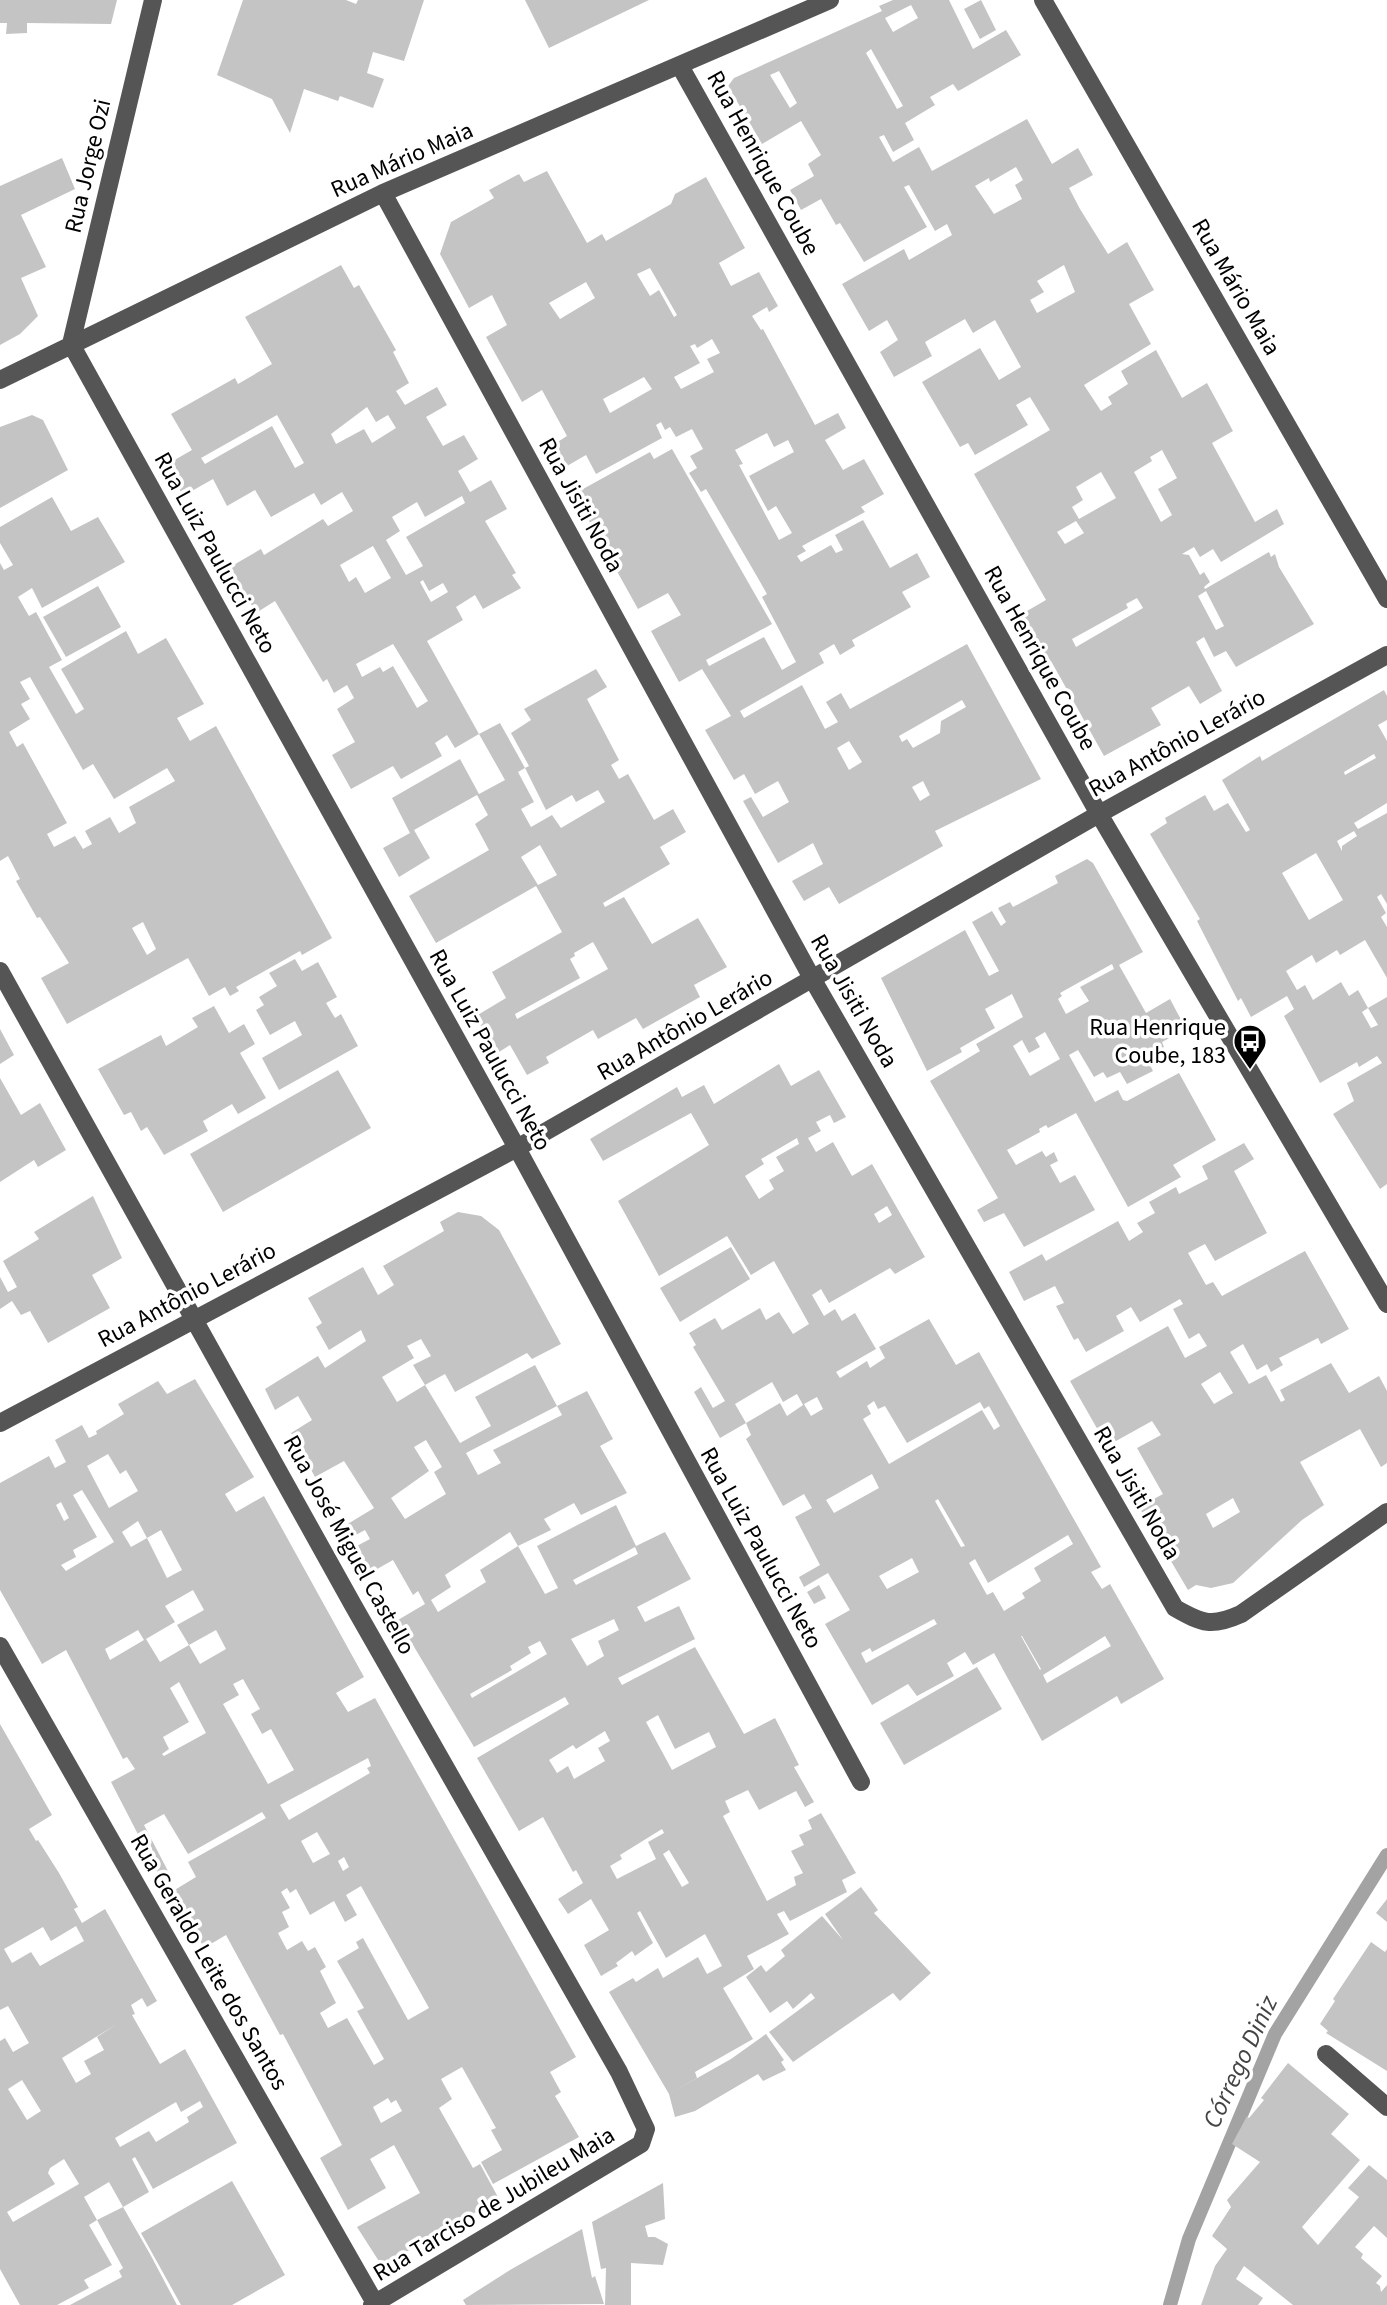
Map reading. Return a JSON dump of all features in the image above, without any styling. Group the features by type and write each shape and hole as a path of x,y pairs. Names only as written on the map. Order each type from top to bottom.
{"street":[{"name":"Rua Jorge Ozi","path":"71,344 153,0"},
{"name":"Rua Mário Maia","path":"0,380 383,193 831,0"},
{"name":"Rua Mário Maia","path":"1043,0 1387,599"},
{"name":"Rua Henrique Coube","path":"680,66 1099,814 1387,1304"},
{"name":"Rua Jisiti Noda","path":"383,193 813,980 1175,1608 1198,1621 1220,1623 1230,1619 1387,1512"},
{"name":"Rua Luiz Paulucci Neto","path":"71,344 517,1148 861,1782"},
{"name":"Rua Antônio Lerário","path":"0,1423 517,1148 1099,814 1387,655"},
{"name":"Rua José Miguel Castello","path":"0,971 618,2072 646,2129 641,2144"},
{"name":"Rua Geraldo Leite dos Santos","path":"0,1646 373,2304"},
{"path":"1326,2054 1387,2107"},
{"name":"Rua Tarciso de Jubileu Maia","path":"373,2304 641,2144"}],"building":[{"path":"0,0 117,0 111,24 27,23 27,33 6,34 7,23 0,23"},
{"path":"243,0 346,0 356,4 358,0 424,0 404,61 373,52 367,73 384,79 373,108 340,96 338,101 304,89 290,133 272,99 217,75"},
{"path":"525,0 649,0 549,48"},
{"path":"893,0 949,0 973,49 1006,30 1021,55 958,91 953,84 930,97 935,105 905,123 914,140 893,152 884,135 879,137 893,162 919,147 932,171 1027,119 1052,164 1078,148 1093,175 1069,188 1080,209 1108,254 1127,242 1154,290 1129,304 1151,344 1084,385 1101,411 1112,404 1108,397 1128,384 1121,371 1156,350 1182,398 1207,383 1233,431 1212,443 1255,522 1277,509 1284,524 1221,562 1213,549 1200,557 1194,547 1182,554 1189,555 1200,575 1204,572 1210,582 1205,589 1269,552 1271,557 1275,554 1279,567 1314,624 1236,667 1226,651 1214,657 1204,637 1196,642 1222,691 1200,704 1189,686 1151,708 1161,725 1104,756 1051,661 1047,663 1020,615 1046,600 974,474 1050,430 1030,397 1016,405 1028,425 975,455 968,443 960,447 922,382 980,348 999,380 1021,367 995,320 973,333 965,319 925,342 932,356 894,377 880,352 898,340 887,320 869,331 842,284 904,249 909,260 952,235 947,224 935,231 909,185 904,187 927,227 864,262 840,223 836,225 821,199 801,210 790,190 814,176 808,164 821,155 801,121 762,144 728,86 734,78 882,11 879,6","holes":["911,5 918,18 893,32 885,18","871,49 903,106 897,109 866,53","779,71 797,103 790,108 770,75","1016,167 1023,180 1015,185 1022,199 994,214 975,186 989,178 990,182","1064,265 1075,292 1037,313 1030,300 1044,292 1037,281","1162,450 1177,478 1158,489 1172,515 1161,522 1134,472 1152,461 1150,457","1101,472 1116,498 1079,519 1072,507 1083,500 1076,487","1076,521 1084,533 1065,544 1057,532","1206,591 1224,626 1216,630 1198,596","1137,598 1143,608 1076,647 1072,639 1128,608 1126,604"]},
{"path":"981,0 996,30 980,39 964,9"},
{"path":"62,158 75,189 21,215 46,267 21,278 38,316 20,334 0,345 0,186"},
{"path":"547,171 587,243 602,234 606,241 671,204 675,194 706,177 745,248 719,263 731,286 759,272 778,306 769,312 767,307 752,316 761,330 763,329 815,425 838,413 846,428 825,440 843,470 864,459 884,494 861,507 865,512 802,546 806,551 797,556 801,562 831,545 836,553 843,550 835,535 863,520 890,568 917,553 930,577 902,592 911,607 852,640 855,646 840,655 834,644 819,653 824,663 740,711 744,718 802,685 825,729 838,722 826,702 841,693 850,709 967,644 1041,779 935,831 943,846 839,904 829,887 804,901 792,881 823,864 813,843 778,863 743,801 751,797 763,817 789,802 778,781 755,794 744,774 734,780 705,730 731,716 702,669 679,682 651,631 681,615 668,593 638,609 574,494 650,452 654,459 672,449 772,624 706,660 709,666 764,637 782,670 796,662 762,597 767,594 706,489 701,492 689,473 697,468 690,456 703,449 692,429 676,437 670,427 665,430 661,422 656,425 662,438 596,474 586,455 560,470 548,448 567,436 542,390 522,402 486,337 507,325 492,295 469,308 440,254 451,222 494,198 489,190 519,174 524,182","holes":["650,268 677,315 674,317 659,290 650,296 637,274","586,282 595,298 560,319 549,303","712,339 720,353 707,359 714,372 681,389 674,377 700,363 690,346 695,344 697,348","644,377 652,389 610,413 603,399","767,433 774,447 788,440 794,452 749,476 768,511 776,506 792,533 779,540 739,465 743,464 735,450","962,700 966,707 941,721 940,733 913,748 907,739 902,742 899,736","849,741 862,762 849,770 837,748","923,781 930,795 920,801 912,787"]},
{"path":"341,265 354,288 359,285 396,350 393,352 409,383 396,391 405,405 437,387 447,405 426,417 443,446 464,435 478,459 458,471 470,492 491,480 507,509 485,521 516,573 512,575 521,588 483,609 475,595 456,607 463,620 427,641 479,734 455,748 447,735 435,743 442,756 401,779 393,766 351,789 332,755 355,742 337,709 354,698 347,685 334,693 327,679 323,682 275,601 256,613 230,567 261,549 264,555 323,519 328,526 353,511 342,492 321,505 314,493 271,517 255,490 227,506 213,479 183,496 173,477 177,474 171,462 192,450 171,414 235,378 238,384 272,364 245,317","holes":["367,407 376,422 388,415 396,428 372,443 364,429 336,444 331,434","277,415 304,463 295,468 272,426 205,464 201,458","462,496 465,503 406,537 423,566 406,575 386,540 400,531 392,517 417,502 425,517","373,546 391,578 365,593 356,577 349,582 340,565","423,580 429,591 443,583 448,592 431,602 420,582","393,644 428,701 417,708 393,666 383,672 380,667 362,677 356,664"]},
{"path":"32,415 43,420 68,470 0,508 0,427"},
{"path":"52,497 71,531 98,517 125,562 42,608 32,588 18,597 29,616 36,612 62,660 49,667 76,714 84,709 61,669 126,631 138,654 166,638 204,704 177,718 190,741 216,726 332,938 302,955 300,951 236,987 239,991 230,996 225,987 209,996 188,958 67,1024 41,978 69,963 40,917 37,918 16,881 20,879 8,856 0,861 0,563 4,570 13,565 0,543 0,527","holes":["30,677 83,770 93,764 114,799 167,768 175,781 129,807 136,823 119,833 110,817 85,831 92,844 83,849 75,836 54,847 47,834 67,823 23,743 17,747 9,732 30,719 21,704 30,699 20,682","143,922 156,949 147,955 132,928"]},
{"path":"98,586 121,627 66,657 43,617"},
{"path":"596,669 607,687 587,699 619,760 611,765 619,779 628,774 654,820 673,809 686,832 660,847 670,864 603,903 605,907 624,897 652,944 698,918 727,967 694,985 700,997 643,1029 636,1018 598,1039 593,1030 546,1057 549,1063 527,1075 510,1045 499,1052 490,1035 486,1037 476,1016 506,998 492,972 562,932 536,886 436,943 409,896 489,850 475,824 488,815 477,795 414,830 430,858 399,877 383,848 410,833 392,798 460,759 479,794 505,780 479,734 500,723 525,768 529,766 511,733 531,720 524,709","holes":["525,768 546,810 572,795 576,802 598,790 605,802 561,828 552,815 531,827 521,809 534,802 518,772","540,845 557,875 538,885 521,857","593,942 608,969 517,1019 515,1014 580,978 570,959 575,956 574,953"]},
{"path":"1384,690 1387,696 1387,720 1378,725 1387,741 1387,803 1354,823 1358,829 1387,813 1387,904 1381,894 1377,897 1386,913 1381,917 1387,927 1387,978 1365,940 1340,955 1337,950 1316,963 1312,955 1286,971 1297,990 1305,985 1313,1000 1341,982 1349,996 1358,990 1368,1008 1387,997 1387,1184 1380,1189 1333,1114 1354,1101 1347,1083 1382,1063 1377,1056 1359,1067 1357,1062 1320,1083 1284,1016 1294,1009 1287,996 1251,1017 1241,998 1238,1001 1197,921 1200,919 1150,834 1167,823 1165,818 1205,795 1214,811 1228,803 1246,832 1250,830 1222,780 1260,756 1262,761","holes":["1374,754 1376,758 1345,775 1344,772","1354,831 1357,836 1342,846 1342,851 1337,841","1316,853 1343,900 1309,920 1282,873","1368,1008 1378,1025 1371,1028 1362,1012"]},
{"path":"1087,859 1093,863 1143,952 1119,965 1146,1013 1170,999 1186,1029 1162,1042 1164,1047 1146,1057 1153,1071 1127,1084 1120,1072 1107,1078 1103,1072 1094,1077 1078,1050 1069,1055 1095,1102 1118,1090 1123,1100 1127,1101 1179,1073 1216,1140 1173,1165 1181,1177 1128,1207 1076,1113 1048,1128 1046,1125 1039,1129 1040,1132 1007,1150 1016,1165 1042,1151 1046,1157 1054,1152 1058,1161 1050,1165 1060,1183 1075,1175 1095,1210 1024,1247 1004,1213 984,1222 977,1210 998,1198 930,1081 980,1051 976,1044 1023,1017 1012,994 985,1009 995,1028 960,1048 962,1052 927,1071 881,978 965,930 989,976 999,971 972,922 992,911 1001,926 1006,922 998,908 1010,902 1013,907 1058,883 1055,876","holes":["1112,964 1114,969 1080,987 1089,1001 1066,1014 1058,999 1062,996 1060,993","1045,1032 1060,1059 1030,1076 1013,1046 1022,1040 1029,1053 1040,1047 1035,1038"]},
{"path":"295,959 302,971 318,962 337,997 326,1003 335,1018 341,1014 358,1046 279,1090 262,1058 302,1035 295,1021 270,1035 256,1010 264,1005 259,997 277,986 269,973"},
{"path":"214,1006 229,1033 244,1024 255,1044 240,1053 266,1098 238,1114 232,1104 203,1121 208,1131 164,1155 147,1127 141,1131 131,1112 124,1115 98,1069 161,1035 166,1046 198,1027 192,1018"},
{"path":"0,1029 14,1055 0,1064"},
{"path":"779,1064 791,1086 819,1070 846,1117 834,1123 830,1115 816,1122 821,1131 808,1138 816,1152 833,1142 852,1176 872,1164 925,1257 895,1274 890,1268 829,1303 821,1289 812,1295 824,1316 835,1309 842,1321 855,1313 876,1349 836,1372 840,1378 867,1361 870,1368 885,1358 879,1347 929,1319 956,1365 979,1352 1101,1567 1091,1572 1102,1589 1110,1584 1164,1679 1121,1704 1117,1696 1042,1741 994,1653 973,1665 965,1652 947,1663 954,1676 917,1696 908,1684 872,1705 825,1624 850,1610 828,1573 804,1587 799,1577 820,1565 795,1517 812,1508 804,1494 783,1506 746,1439 751,1435 746,1423 720,1438 694,1392 701,1387 713,1408 725,1401 693,1347 696,1345 689,1333 715,1318 722,1330 760,1308 766,1320 779,1312 793,1334 809,1324 774,1261 751,1275 727,1236 659,1276 618,1201 709,1145 691,1113 603,1161 590,1139 677,1087 682,1097 704,1085 714,1104","holes":["797,1138 799,1144 776,1157 784,1171 769,1180 774,1189 759,1199 745,1176 764,1164 761,1159","887,1206 892,1215 879,1223 874,1214","772,1382 783,1402 797,1394 803,1405 787,1416 780,1403 746,1423 735,1404","817,1397 823,1409 811,1416 804,1404","874,1401 878,1409 885,1406 907,1443 980,1402 984,1409 989,1406 1000,1426 994,1430 982,1410 889,1464 863,1419 871,1414 867,1406","872,1474 879,1488 834,1513 826,1500","938,1499 965,1546 961,1547 935,1501","1068,1535 1073,1544 1034,1568 1041,1581 1022,1593 1025,1598 1004,1611 993,1592 987,1595 969,1563 975,1559 988,1583","912,1558 919,1572 887,1589 879,1576","934,1619 937,1624 866,1663 861,1653 870,1648 872,1652","1021,1636 1041,1669 1040,1670","1105,1636 1111,1646 1047,1683 1043,1675"]},
{"path":"338,1070 371,1128 223,1212 190,1154"},
{"path":"0,1078 21,1115 40,1103 66,1150 38,1167 34,1160 0,1182"},
{"path":"1244,1143 1254,1159 1234,1171 1267,1233 1215,1261 1205,1244 1188,1253 1206,1285 1213,1282 1222,1296 1305,1251 1349,1329 1321,1344 1318,1338 1279,1358 1283,1365 1271,1372 1267,1364 1257,1370 1243,1344 1230,1352 1249,1384 1266,1375 1281,1402 1285,1400 1280,1390 1331,1363 1349,1393 1379,1376 1387,1391 1387,1463 1381,1467 1360,1429 1300,1462 1324,1505 1302,1520 1233,1583 1211,1588 1196,1585 1188,1590 1139,1507 1163,1494 1137,1448 1161,1435 1152,1421 1107,1446 1070,1381 1168,1326 1185,1358 1207,1346 1199,1333 1189,1339 1173,1309 1183,1304 1180,1299 1140,1322 1131,1307 1116,1316 1124,1331 1086,1352 1078,1338 1074,1340 1056,1306 1064,1303 1055,1286 1024,1301 1009,1272 1042,1254 1046,1261 1118,1221 1129,1241 1143,1232 1137,1223 1155,1213 1149,1202 1176,1187 1179,1194 1208,1179 1202,1166","holes":["1220,1372 1233,1393 1214,1404 1201,1384","1233,1498 1240,1512 1213,1528 1206,1514"]},
{"path":"93,1196 122,1258 92,1275 110,1308 48,1343 30,1311 21,1315 12,1301 0,1309 0,1277 8,1292 17,1287 3,1261 39,1239 34,1232"},
{"path":"458,1212 481,1216 499,1230 561,1344 532,1359 527,1353 455,1392 445,1374 425,1385 460,1443 491,1426 475,1397 535,1365 557,1406 587,1391 613,1439 600,1446 627,1493 581,1515 574,1503 544,1519 551,1530 518,1546 545,1594 558,1588 537,1546 616,1505 636,1546 665,1532 691,1579 637,1607 645,1622 679,1606 695,1639 618,1678 622,1685 695,1647 744,1734 775,1718 799,1765 794,1767 814,1802 805,1807 796,1791 759,1810 748,1790 725,1801 730,1812 723,1816 767,1901 796,1885 794,1877 803,1873 791,1851 804,1845 799,1835 812,1829 808,1820 821,1813 856,1873 842,1880 847,1892 790,1921 784,1911 777,1914 789,1934 747,1956 754,1969 723,1988 753,2039 695,2072 697,2078 669,2094 609,1992 633,1978 636,1982 658,1968 663,1978 698,1957 707,1974 722,1966 705,1934 666,1958 640,1911 637,1913 653,1943 635,1956 632,1951 616,1963 618,1966 601,1976 584,1945 609,1930 591,1899 568,1914 558,1899 583,1883 576,1870 573,1872 543,1817 519,1831 477,1758 569,1704 565,1697 474,1747 398,1620 425,1604 418,1591 413,1595 393,1560 370,1573 355,1547 370,1539 365,1530 352,1537 346,1525 374,1508 344,1461 315,1477 291,1433 312,1420 298,1396 275,1410 265,1389 318,1356 325,1368 366,1341 361,1330 329,1350 316,1327 322,1323 308,1298 363,1267 378,1295 394,1285 383,1266 444,1231 440,1222","holes":["421,1339 431,1356 413,1365 425,1385 397,1402 382,1377 414,1358 407,1346","557,1406 562,1415 493,1450 501,1463 478,1475 466,1453","426,1440 442,1467 434,1472 446,1494 405,1519 391,1498 429,1471 414,1447","510,1532 518,1546 480,1570 486,1582 438,1612 431,1600 451,1587 445,1575","635,1547 638,1554 576,1585 573,1580","614,1619 619,1630 598,1641 604,1656 587,1666 571,1639","540,1641 547,1654 472,1698 470,1694 512,1670 510,1666 531,1653 528,1647","658,1715 675,1749 709,1732 716,1747 672,1770 646,1722","605,1731 610,1741 598,1748 605,1761 574,1779 568,1766 557,1773 549,1760 573,1745 576,1749","662,1829 664,1833 648,1842 656,1859 617,1879 610,1866 622,1859 620,1855","669,1850 689,1883 682,1887 663,1854"]},
{"path":"731,1247 750,1279 680,1322 660,1288"},
{"path":"195,1379 254,1477 225,1494 236,1512 264,1496 364,1677 336,1693 348,1712 375,1698 576,2057 550,2072 561,2092 555,2096 579,2137 493,2184 481,2162 502,2150 491,2130 496,2128 462,2067 441,2079 452,2099 439,2108 473,2168 480,2164 499,2199 382,2266 357,2227 420,2193 394,2145 370,2159 386,2188 348,2210 320,2158 342,2145 283,2034 280,2035 226,1935 204,1948 173,1891 196,1877 188,1862 266,1818 262,1812 188,1854 164,1814 144,1825 169,1873 160,1877 111,1782 135,1769 127,1757 123,1759 66,1650 42,1664 0,1590 0,1483 49,1456 55,1468 66,1462 55,1440 82,1425 89,1438 97,1434 96,1431 124,1414 118,1404 158,1381 167,1394","holes":["108,1454 120,1474 126,1470 138,1491 109,1508 87,1466","82,1490 114,1542 66,1571 61,1565 76,1557 73,1550 97,1537 73,1495","61,1502 69,1518 64,1521 56,1505","138,1521 147,1538 131,1547 122,1532","161,1530 182,1570 167,1578 147,1538","193,1590 204,1610 177,1625 189,1645 160,1662 146,1639 175,1622 165,1606","138,1630 144,1640 110,1660 105,1649","216,1630 226,1649 200,1664 189,1645","243,1679 260,1709 251,1714 262,1734 271,1729 294,1770 268,1784 223,1704 239,1695 233,1684","179,1682 206,1733 164,1756 162,1754 169,1749 163,1737 189,1722 170,1688","368,1758 371,1766 367,1768 370,1773 289,1820 280,1805","317,1832 330,1854 313,1863 301,1841","344,1857 349,1867 343,1871 338,1861","361,1886 429,2008 408,2020 363,1938 356,1942 359,1948 337,1961 364,2008 357,2011 384,2059 374,2065 347,2018 328,2028 320,2013 336,2003 320,1971 326,1967 315,1947 308,1951 302,1941 287,1950 278,1933 289,1927 282,1912 290,1908 281,1892 287,1888 290,1893 296,1889 310,1915 334,1901 345,1922 357,1915 346,1895","388,2098 391,2103 396,2100 402,2111 381,2123 373,2107"]},
{"path":"819,1585 826,1598 814,1604 807,1592"},
{"path":"977,1667 1002,1709 904,1765 880,1723"},
{"path":"0,1724 52,1815 29,1829 59,1873 78,1907 74,1909 82,1923 105,1909 157,2001 147,2007 142,1998 131,2005 135,2014 132,2015 160,2064 185,2049 237,2143 153,2189 135,2157 132,2159 149,2192 123,2207 109,2182 84,2197 97,2220 89,2225 112,2265 84,2280 89,2288 57,2305 20,2305 0,2269 0,2041 5,2038 13,2052 29,2043 8,2006 0,2010","holes":["76,1926 84,1941 40,1966 31,1952 12,1963 4,1949 43,1927 51,1941","117,2024 97,2037 104,2050 84,2061 91,2074 76,2083 62,2058","22,2080 41,2111 27,2120 8,2089","200,2101 203,2107 187,2117 189,2122 156,2142 149,2131 120,2147 115,2138 176,2102 181,2112","64,2159 79,2184 13,2222 7,2212 55,2184 48,2173 50,2168"]},
{"path":"861,1887 878,1910 874,1913 931,1973 900,2001 893,1993 793,2062 769,2032 815,1998 811,1993 793,2009 787,2001 770,2013 746,1977 761,1965 766,1972 785,1956 781,1950 822,1916 843,1940 825,1914"},
{"path":"1387,1899 1387,1922 1376,1913"},
{"path":"1371,1942 1385,1952 1387,1949 1387,2071 1326,2033 1328,2031 1320,2024 1335,2001 1333,1999"},
{"path":"766,2034 784,2060 781,2062 786,2070 763,2081 758,2074 695,2111 675,2117 669,2094 731,2059"},
{"path":"1288,2063 1349,2114 1331,2134 1360,2160 1302,2227 1318,2245 1359,2197 1348,2188 1369,2165 1387,2180 1387,2238 1374,2226 1355,2247 1363,2254 1361,2258 1382,2276 1376,2283 1381,2292 1387,2285 1387,2305 1293,2305 1244,2266 1236,2279 1263,2298 1258,2305 1201,2305 1215,2266 1227,2249 1212,2236 1231,2207 1227,2200 1260,2162 1232,2144 1247,2116 1249,2118 1264,2100 1261,2098"},
{"path":"232,2181 285,2275 232,2305 181,2305 141,2233"},
{"path":"663,2183 665,2219 645,2226 648,2237 655,2237 668,2244 663,2265 631,2263 631,2305 605,2305 606,2268 601,2269 592,2222"},
{"path":"123,2207 177,2305 70,2305 122,2277 119,2271 123,2268 97,2220"},
{"path":"582,2229 592,2278 595,2276 604,2304 466,2305 463,2300"}],"waterway":[{"name":"Córrego Diniz","path":"1170,2305 1189,2239 1275,2034 1387,1855"}],"place":[{"name":"Rua Henrique Coube, 183","path":"1250,1071"}]}
